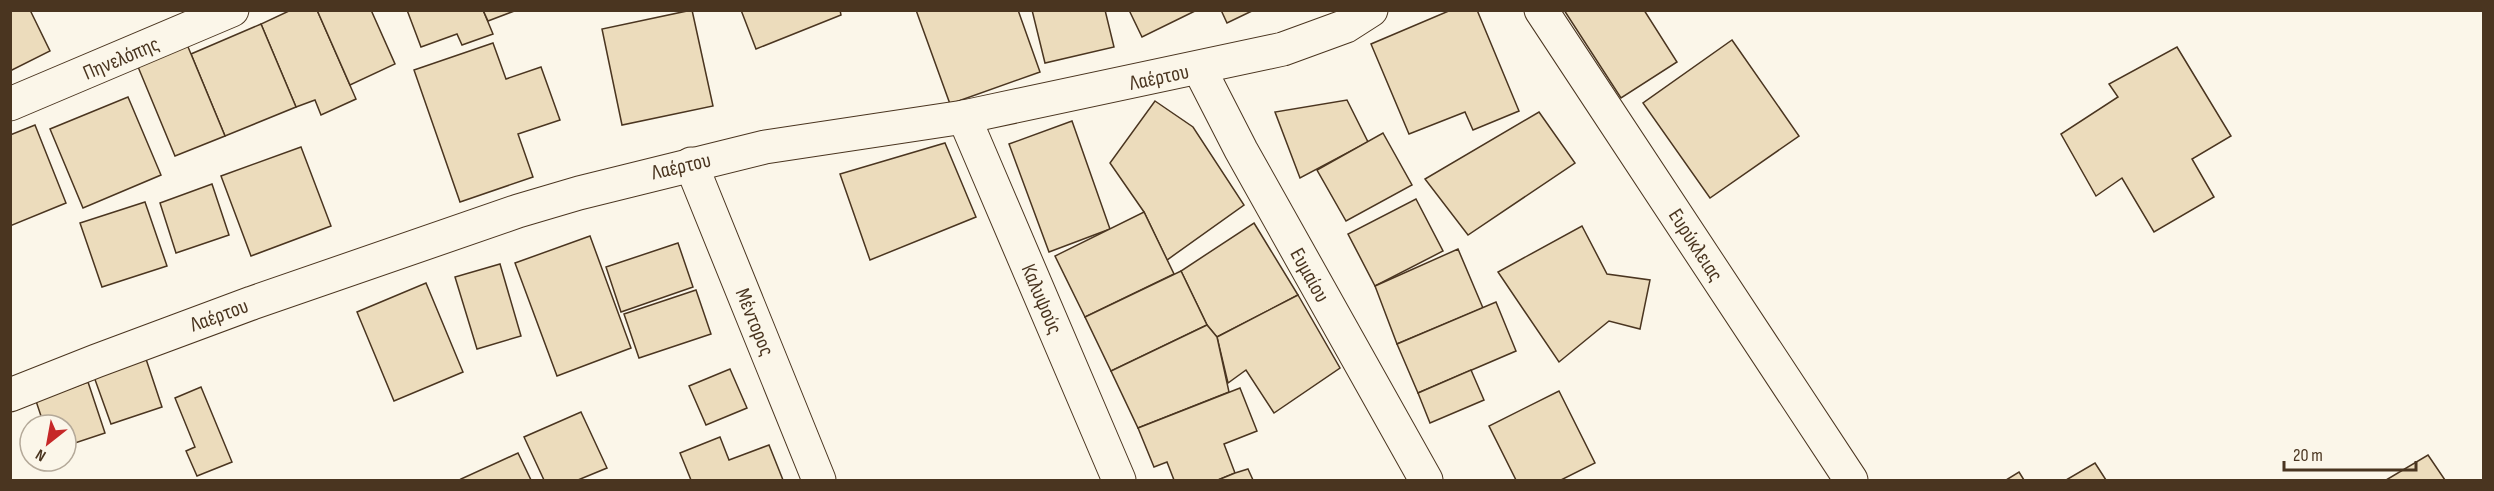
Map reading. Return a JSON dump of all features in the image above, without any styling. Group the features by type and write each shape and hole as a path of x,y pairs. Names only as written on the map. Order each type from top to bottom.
{"street":[{"name":"Πηνελόπης","path":"10,104 232,10"},
{"name":"Λαέρτου","path":"10,395 157,338 507,214 691,164 765,147 964,117 1199,68 1311,40 1346,26 1371,10"},
{"name":"Ευρύκλειας","path":"1541,10 1851,480"},
{"name":"Ευμαίου","path":"1199,68 1241,150 1426,480"},
{"name":"Καλυψούς","path":"964,117 1109,478"},
{"name":"Μέντορος","path":"691,164 819,480"}],"building":[{"path":"10,10 30,10 50,51 10,71"},
{"path":"291,10 317,10 356,99 321,115 315,100 296,107 261,24"},
{"path":"317,10 371,10 395,64 350,85"},
{"path":"407,10 483,10 493,34 462,45 457,34 421,47"},
{"path":"483,10 517,10 488,21"},
{"path":"692,10 713,106 622,125 602,29"},
{"path":"741,10 840,10 841,15 756,49"},
{"path":"916,10 1018,10 1040,72 950,104"},
{"path":"1032,10 1105,10 1114,47 1045,63"},
{"path":"1129,10 1197,10 1142,37"},
{"path":"1221,10 1254,10 1227,23"},
{"path":"1451,10 1477,10 1519,111 1473,130 1465,112 1409,134 1371,44"},
{"path":"1564,10 1644,10 1677,62 1621,98"},
{"path":"261,24 296,107 225,136 191,54"},
{"path":"1732,40 1799,136 1710,198 1643,103"},
{"path":"186,42 225,136 175,156 136,62"},
{"path":"493,43 506,79 541,67 560,120 518,134 533,177 460,202 414,70"},
{"path":"2177,47 2231,136 2192,159 2214,197 2154,232 2122,178 2096,196 2061,134 2118,97 2109,84"},
{"path":"128,97 161,175 83,208 50,129"},
{"path":"1347,100 1368,142 1300,178 1275,112"},
{"path":"1155,101 1193,127 1244,205 1167,260 1144,212 1110,163"},
{"path":"1539,112 1575,163 1468,235 1425,179"},
{"path":"1072,121 1110,229 1049,252 1009,144"},
{"path":"35,125 66,203 10,226 10,135"},
{"path":"1383,133 1412,185 1346,221 1317,170"},
{"path":"945,143 976,217 870,260 840,174"},
{"path":"301,147 331,226 251,256 221,176"},
{"path":"212,184 229,235 176,253 160,203"},
{"path":"1416,199 1443,251 1375,286 1348,234"},
{"path":"145,202 167,266 102,287 80,223"},
{"path":"1144,212 1174,274 1085,317 1055,256"},
{"path":"1254,223 1298,295 1217,337 1207,325 1181,271"},
{"path":"1582,226 1607,274 1650,280 1640,329 1609,321 1559,362 1498,272"},
{"path":"590,236 631,348 557,376 515,263"},
{"path":"678,243 693,287 621,312 606,267"},
{"path":"1458,249 1483,308 1397,344 1375,286"},
{"path":"500,264 521,336 477,349 455,277"},
{"path":"1181,271 1207,325 1111,371 1085,317"},
{"path":"426,283 463,372 394,401 357,312"},
{"path":"696,290 711,334 639,358 624,314"},
{"path":"1298,295 1340,368 1274,413 1246,370 1228,383 1217,337"},
{"path":"1496,302 1516,351 1418,393 1397,344"},
{"path":"1207,325 1217,337 1229,392 1138,428 1111,371"},
{"path":"145,356 162,407 111,424 93,374"},
{"path":"730,369 747,408 706,425 689,386"},
{"path":"1471,370 1484,400 1430,423 1418,393"},
{"path":"88,382 105,433 78,442 78,413 40,413 36,401"},
{"path":"201,387 232,462 197,476 186,451 195,447 175,398"},
{"path":"1240,388 1257,431 1224,444 1235,473 1218,480 1174,480 1167,462 1154,467 1138,428"},
{"path":"1559,391 1595,463 1561,480 1516,480 1489,426"},
{"path":"581,412 607,468 578,480 544,480 524,437"},
{"path":"720,437 729,460 769,445 783,480 691,480 680,453"},
{"path":"518,453 531,480 461,479"},
{"path":"2428,455 2445,480 2386,480"},
{"path":"2095,463 2106,480 2066,480"},
{"path":"1248,469 1253,480 1218,480 1235,473"},
{"path":"2019,472 2024,480 2006,480"}]}
